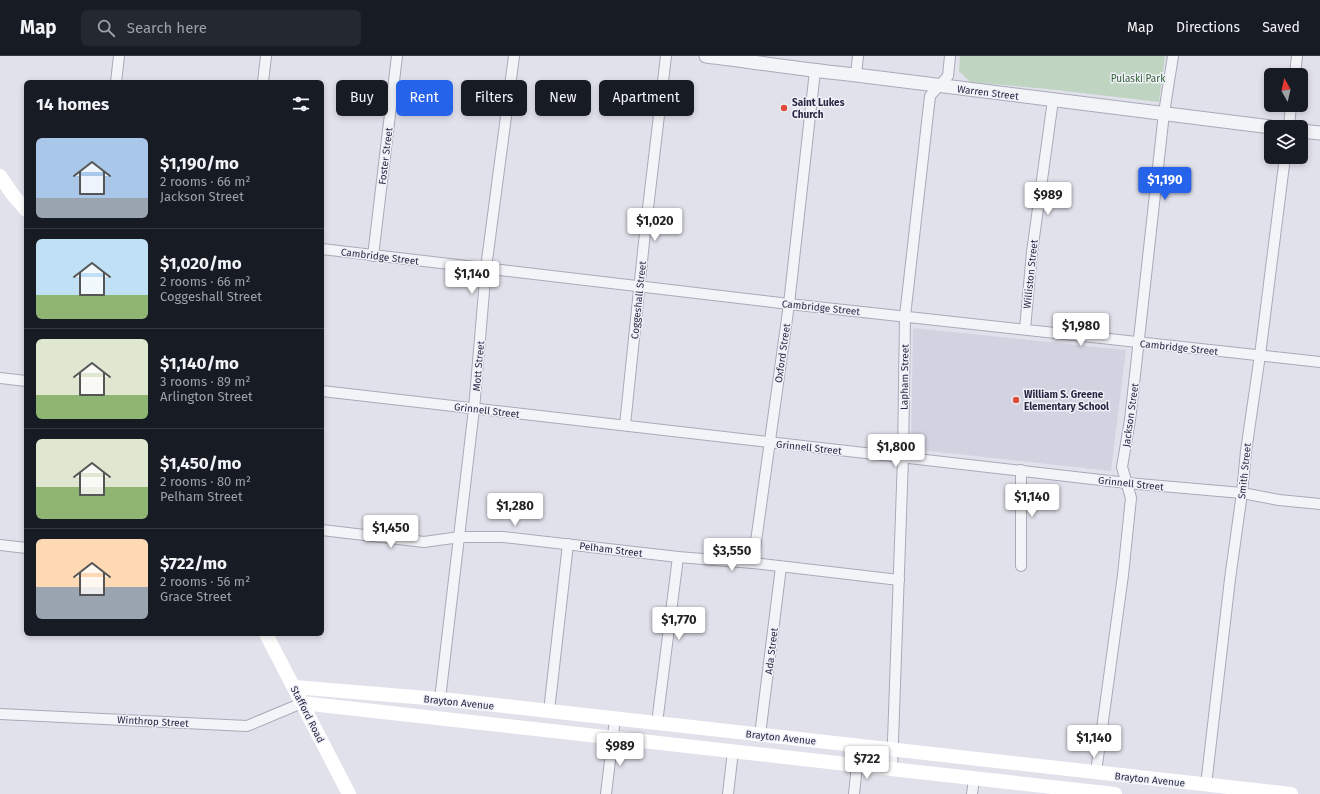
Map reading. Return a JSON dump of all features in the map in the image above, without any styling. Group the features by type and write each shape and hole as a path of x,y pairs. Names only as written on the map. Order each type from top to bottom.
{"main road":[{"path":"0,176 24,208"},
{"name":"Stafford Road","path":"267,636 349,794"},
{"name":"Brayton Avenue","path":"294,687 440,699 1291,794"},
{"name":"Brayton Avenue","path":"302,703 1115,794"}],"street":[{"path":"116,80 119,56"},
{"path":"263,80 266,56"},
{"name":"Foster Street","path":"373,256 397,56"},
{"name":"Mott Street","path":"440,699 474,409 486,268 514,56"},
{"name":"Coggeshall Street","path":"625,425 666,56"},
{"name":"Warren Street","path":"706,56 759,59 815,71 1164,113 1264,127"},
{"path":"856,75 858,56"},
{"name":"Lapham Street","path":"892,769 894,750 903,458 905,316 930,96 941,86 948,76 950,56"},
{"name":"Jackson Street","path":"1096,772 1123,575 1131,498 1122,467 1130,420 1164,113 1173,56"},
{"path":"1296,68 1297,56"},
{"name":"Oxford Street","path":"753,563 789,304 815,71"},
{"name":"Williston Street","path":"1025,329 1032,252 1053,100"},
{"path":"1308,132 1320,133"},
{"name":"Smith Street","path":"1206,785 1246,452 1284,164"},
{"name":"Cambridge Street","path":"324,249 789,304 1320,362"},
{"path":"0,378 24,381"},
{"name":"Grinnell Street","path":"324,391 538,417 625,425 770,443 1127,483 1242,493 1279,500 1320,504"},
{"path":"1021,470 1021,566"},
{"name":"Pelham Street","path":"324,530 424,542 460,537 504,537 899,580"},
{"path":"549,711 568,544"},
{"path":"0,545 24,548"},
{"path":"657,723 678,557"},
{"name":"Ada Street","path":"760,735 781,567"},
{"name":"Winthrop Street","path":"0,714 247,726 302,703"},
{"path":"606,794 615,719"},
{"path":"728,794 733,751"},
{"path":"854,794 857,765"},
{"path":"972,794 974,778"}],"shaded area":[{"name":"William S. Greene Elementary School","path":"913,328 1126,350 1111,471 911,449"}],"green space":[{"name":"Pulaski Park","path":"960,56 1165,56 1159,102 1048,89 970,82 959,71"}],"place":[{"name":"Saint Lukes Church","path":"784,108"},
{"name":"William S. Greene Elementary School","path":"1016,400"}]}
